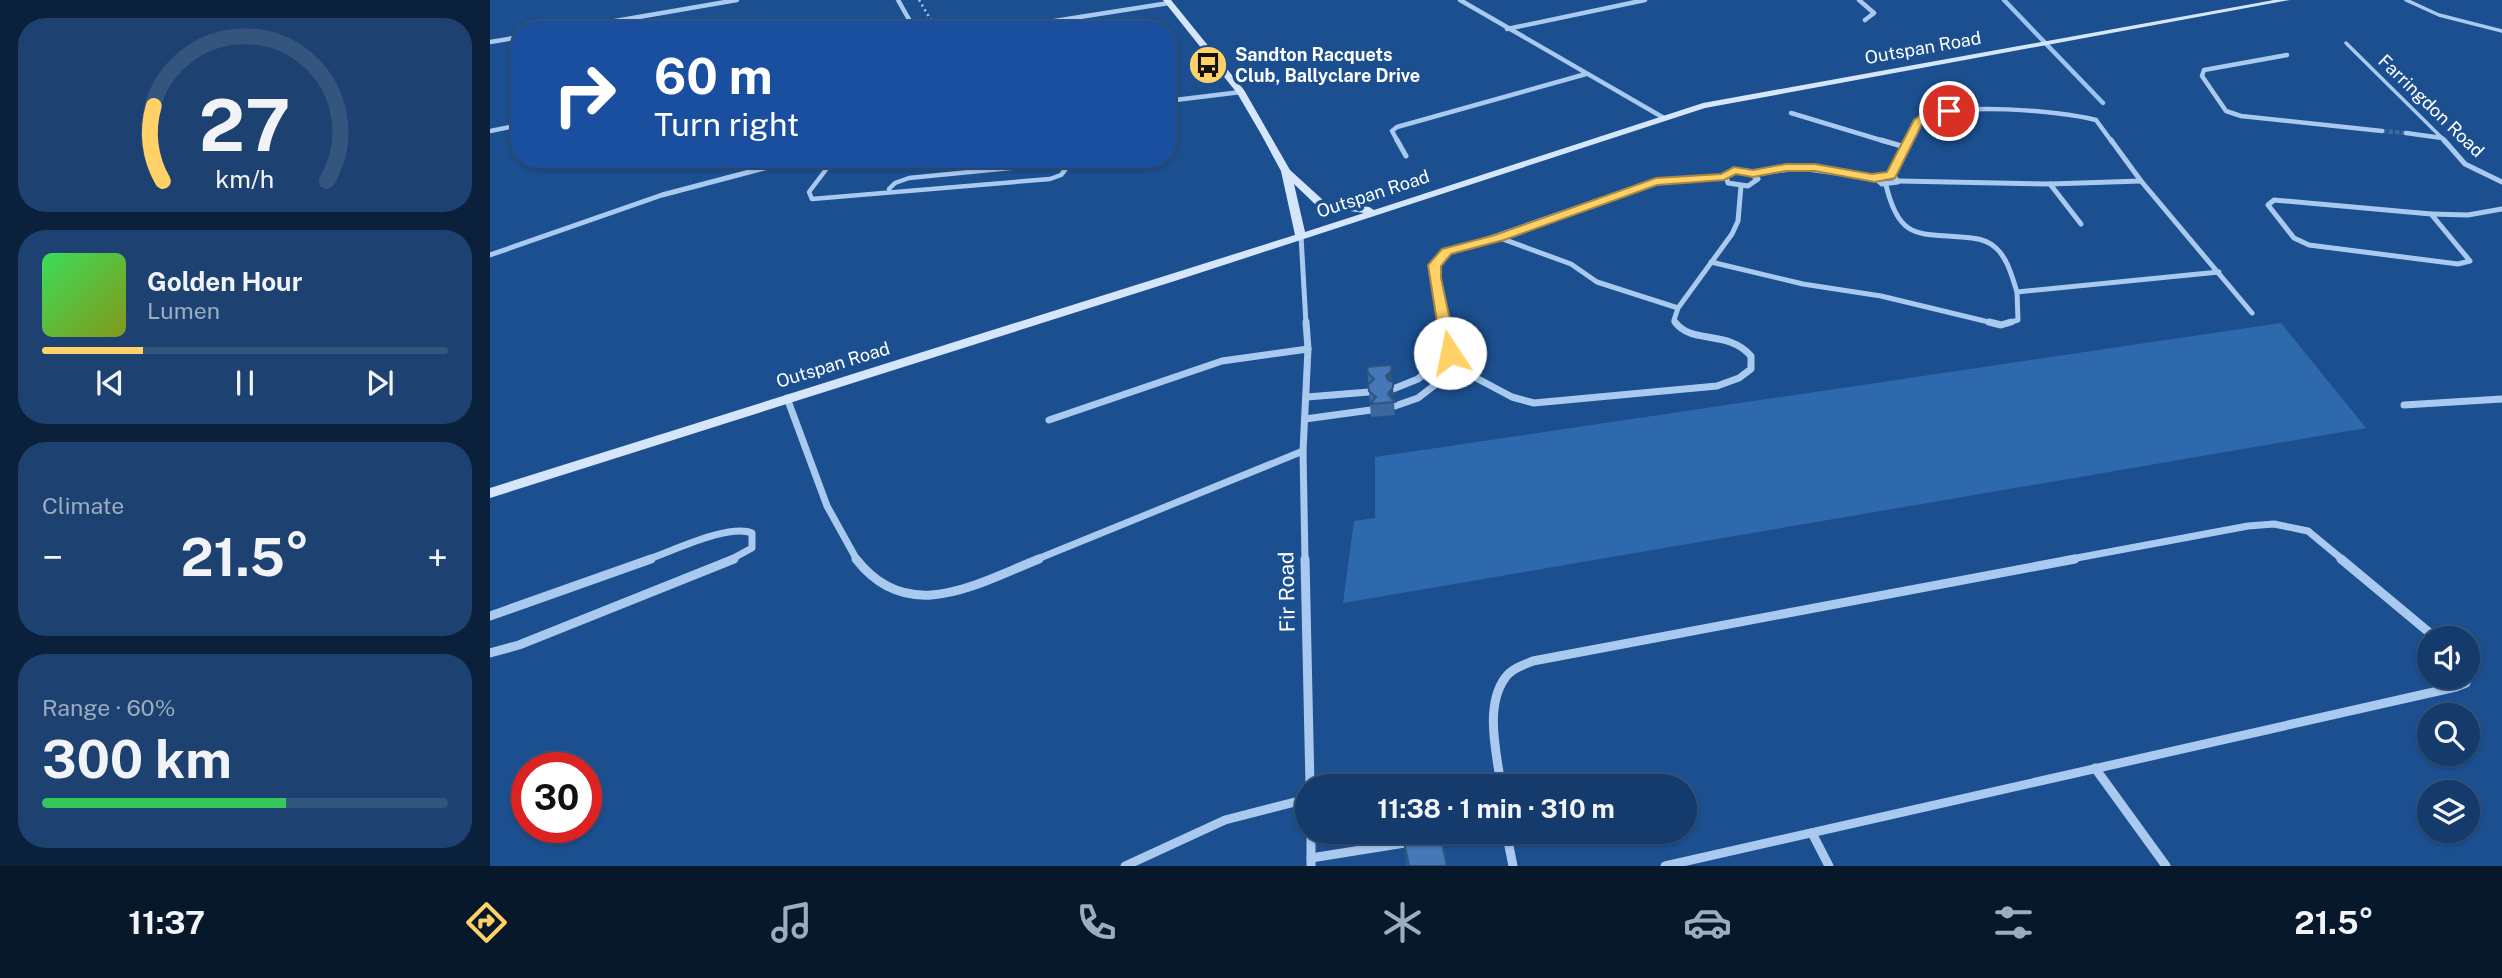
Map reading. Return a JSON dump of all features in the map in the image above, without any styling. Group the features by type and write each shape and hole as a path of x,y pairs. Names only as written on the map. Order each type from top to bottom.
{"street":[{"path":"615,21 737,0"},
{"path":"898,0 910,21"},
{"path":"1460,0 1664,118"},
{"path":"1507,29 1645,0"},
{"path":"1859,0 1874,13 1865,20"},
{"name":"Outspan Road","path":"490,494 1664,118 1728,100 2286,0"},
{"path":"1050,21 1168,1 1241,92 1286,171 1301,236"},
{"path":"490,42 511,38"},
{"path":"2287,55 2204,70 2202,76 2226,111 2241,117 2382,131"},
{"path":"1406,156 1392,131 1397,127 1586,74"},
{"path":"1176,100 1241,92"},
{"path":"1891,176 1917,123 1938,113 1962,110 2070,114 2095,120 2141,181 2252,313"},
{"path":"1791,113 1905,147"},
{"path":"490,131 511,127"},
{"path":"2406,133 2442,138"},
{"name":"Farringdon Road","path":"2442,138 2465,164 2502,182"},
{"path":"1450,353 1435,265 1446,252 1499,237 1643,185 1670,180 1724,177 1734,171 1753,174 1786,167 1815,167 1875,178 1886,185 1899,181"},
{"path":"490,255 662,195 765,168"},
{"path":"1286,171 1321,204 1350,210 1380,210"},
{"path":"1724,177 1728,183 1741,186 1757,182 1753,174"},
{"path":"1875,178 1879,175 1891,176 1899,181 2050,184 2141,181"},
{"path":"2050,184 2081,224"},
{"path":"1712,262 1803,284 1881,296 2001,325 2018,320 2017,292 1994,245 1979,238 1914,232 1895,217 1886,185"},
{"path":"1464,371 1513,397 1534,403 1717,386 1739,378 1751,369 1751,355 1733,341 1690,332 1676,326 1675,320 1678,308 1738,221 1741,186"},
{"path":"2431,214 2470,261 2458,264 2309,245 2294,238 2268,205 2274,200 2288,200 2468,215 2502,209"},
{"name":"Fir Road","path":"1301,236 1308,349 1303,450 1310,774"},
{"path":"1499,237 1571,264 1597,282 1678,308"},
{"path":"2017,292 2219,272"},
{"path":"1049,420 1222,361 1308,349"},
{"path":"1393,389 1418,379 1433,366 1436,358 1450,353 1461,354 1468,359 1469,365 1464,371 1449,374 1437,371 1433,366"},
{"path":"1395,406 1418,398 1449,374"},
{"path":"1307,397 1367,392"},
{"path":"786,398 821,494 849,547 864,569 890,591 914,596 941,594 972,586 1303,450"},
{"path":"2404,405 2502,399"},
{"path":"1305,419 1371,410"},
{"path":"1500,774 1495,731 1497,698 1507,676 1532,661 2248,526 2273,524 2308,531 2421,626"},
{"path":"490,615 723,533 743,529 752,533 752,548 733,559 519,645 490,653"},
{"path":"1665,866 2447,689"},
{"path":"2095,768 2166,866"},
{"path":"1125,866 1225,820 1295,802"},
{"path":"1812,833 1829,866"},
{"path":"1311,844 1311,862 1410,844"},
{"path":"1509,844 1513,866"}],"lane":[{"path":"2406,0 2434,13 2502,31"},
{"name":"Farringdon Road","path":"2346,43 2442,138"},
{"path":"827,168 809,192 812,199 829,200 889,189 905,193 1050,179 1061,175 1064,168"},
{"path":"889,189 895,183 909,178 992,168"}],"path":[{"path":"919,0 932,21"}],"shaded area":[{"path":"2281,323 2366,428 1343,603 1354,521 1375,518 1375,457"}],"building":[{"path":"1391,365 1392,370 1386,376 1393,382 1388,394 1395,402 1370,404 1376,397 1369,391 1368,385 1374,379 1368,373 1367,367"},
{"path":"1404,844 1442,844 1447,866 1409,866"}],"waterway":[{"path":"2004,0 2103,103"}],"tunnel":[{"path":"2382,131 2406,133"}],"place":[{"name":"Sandton Racquets Club, Ballyclare Drive","path":"1208,65"}],"route":[{"path":"1450,353 1435,278 1437,260 1446,252 1499,237 1656,182 1724,177 1734,171 1753,174 1786,167 1815,167 1875,178 1879,175 1891,176 1917,123 1925,117 1949,111"}]}
